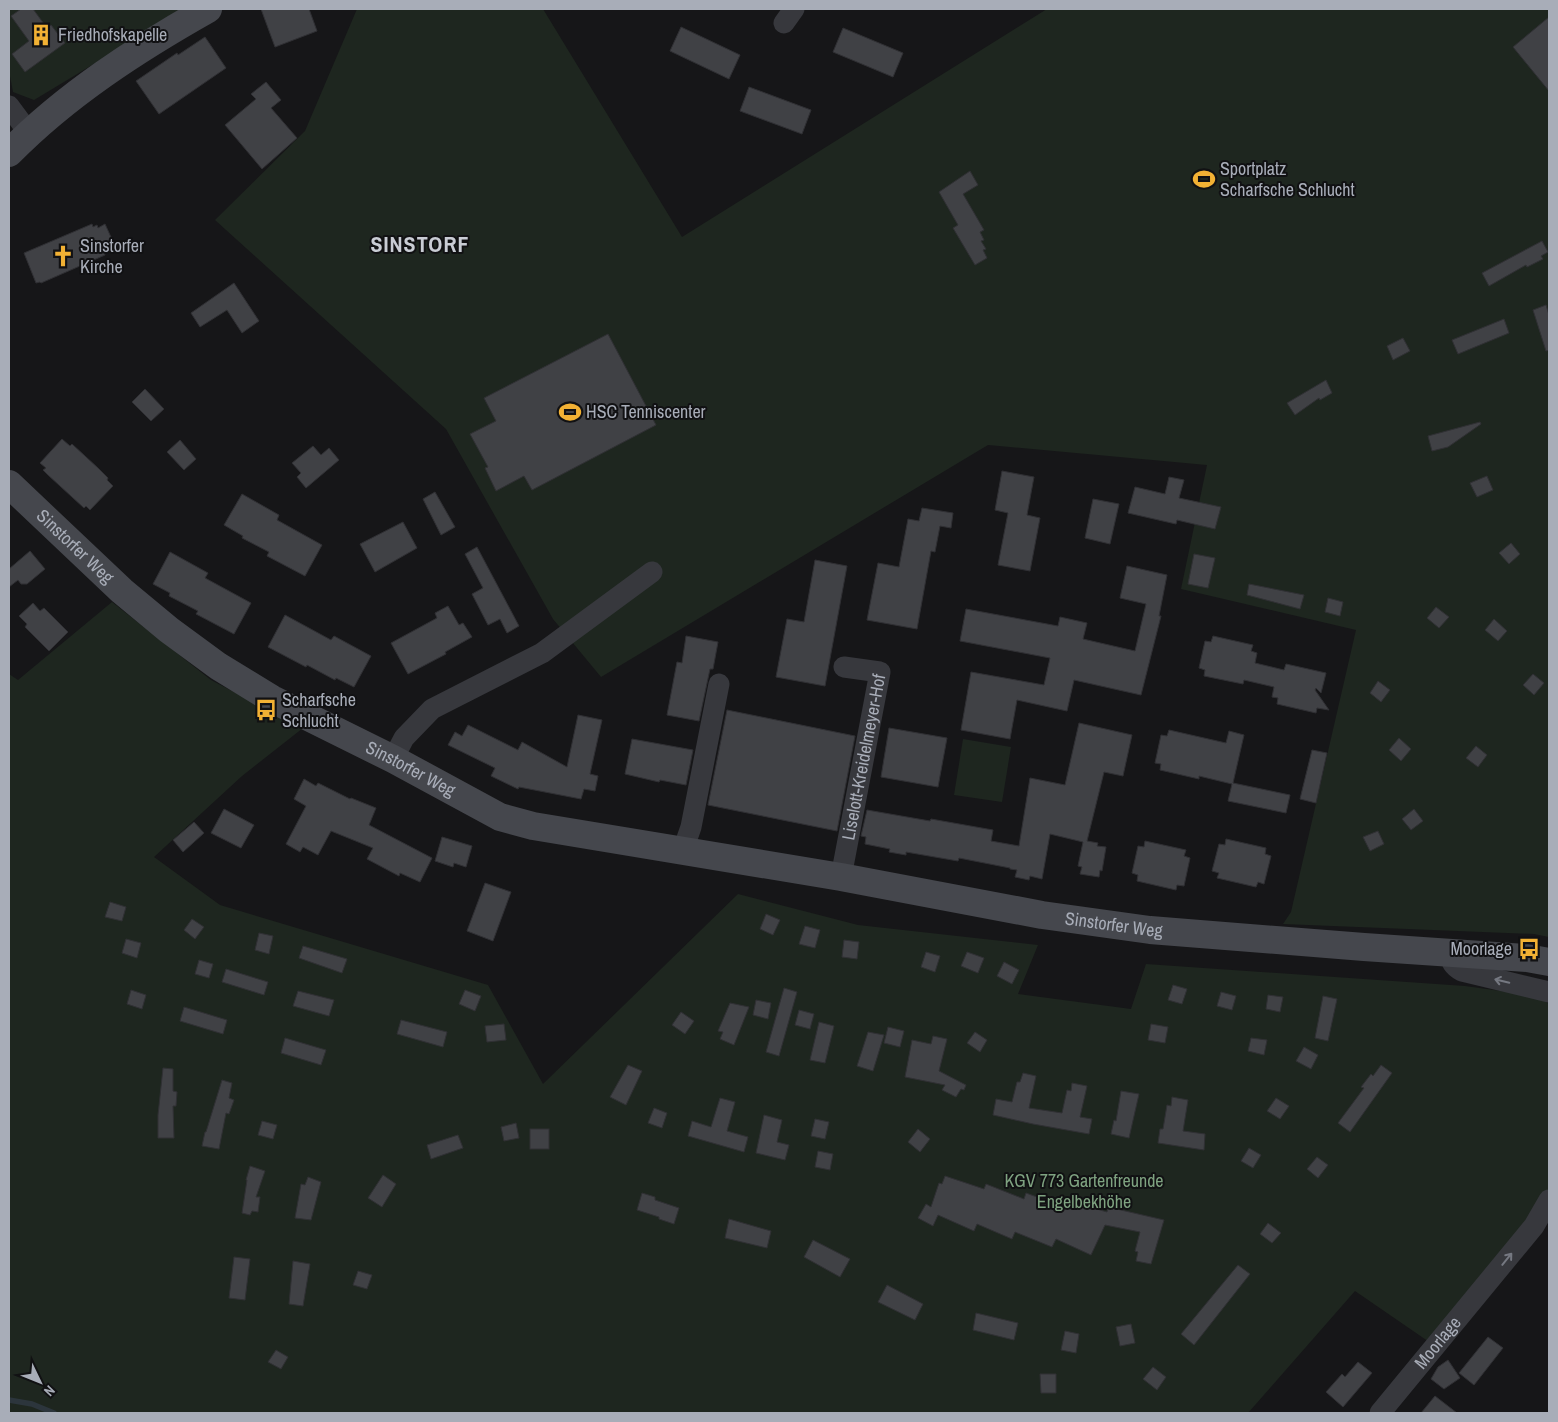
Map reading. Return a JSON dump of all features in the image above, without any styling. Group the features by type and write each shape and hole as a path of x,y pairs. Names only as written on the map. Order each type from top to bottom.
{"street":[{"path":"9,153 28,133 92,83 208,9"},
{"path":"9,106 28,133"},
{"name":"Sinstorfer Weg","path":"9,484 122,591 218,666 272,698 393,759 500,817 533,826 841,877 1042,915 1150,930 1354,947 1527,958 1549,962"},
{"path":"393,759 404,738 432,709 542,653 652,572"},
{"name":"Liselott-Kreidelmeyer-Hof","path":"841,877 880,672 844,667"},
{"path":"683,850 691,828 719,684"},
{"path":"1450,953 1450,961 1462,971 1549,992"},
{"name":"Moorlage","path":"1380,1413 1534,1226 1549,1200"}],"green space":[{"path":"9,9 185,9 34,100 13,92 9,71"},
{"path":"357,9 543,9 682,237 1047,9 1549,9 1549,937 1534,934 1283,924 1291,912 1356,630 1181,589 1207,465 988,445 601,677 553,619 446,429 215,220 305,131"},
{"name":"KGV 773 Gartenfreunde Engelbekhöhe","path":"112,602 211,680 303,728 242,776 154,857 220,905 488,985 543,1084 738,894 858,925 1038,945 1018,994 1131,1009 1146,964 1465,986 1537,996 1549,1004 1549,1190 1435,1346 1355,1291 1248,1413 9,1413 9,674 18,680"},
{"path":"963,739 1011,747 1002,802 954,795"}],"building":[{"name":"Friedhofskapelle","path":"21,9 33,9 47,28 51,25 65,43 25,72 12,54 29,41 11,16"},
{"path":"261,9 309,9 317,31 275,47"},
{"path":"1549,17 1549,91 1513,47"},
{"path":"681,27 740,55 729,79 670,51"},
{"path":"843,28 903,53 893,77 833,52"},
{"path":"205,37 226,68 159,114 136,81 177,53 178,55"},
{"path":"266,82 281,100 271,108 297,138 262,169 225,125 256,99 251,94"},
{"path":"749,87 811,110 802,134 740,111"},
{"path":"970,171 978,185 963,194 984,230 980,232 984,240 981,241 986,249 983,250 987,258 975,265 953,228 958,225 939,192"},
{"name":"Sinstorfer Kirche","path":"92,224 93,227 97,225 98,228 105,224 115,246 104,251 105,255 41,283 36,283 24,253"},
{"path":"1542,241 1548,252 1541,256 1543,259 1527,267 1526,265 1489,286 1482,273"},
{"path":"234,283 259,321 242,333 227,310 200,327 191,313"},
{"path":"1546,305 1549,315 1549,350 1546,351 1533,310"},
{"path":"1504,319 1509,333 1458,354 1452,340"},
{"name":"HSC Tenniscenter","path":"608,334 656,425 532,490 524,476 496,491 485,468 488,467 470,434 496,421 484,398"},
{"path":"1403,338 1410,351 1393,360 1387,346"},
{"path":"1326,380 1332,393 1320,400 1319,398 1295,415 1287,403"},
{"path":"145,389 164,409 151,421 132,402"},
{"path":"1480,422 1481,424 1448,447 1432,451 1428,436"},
{"path":"62,439 70,446 72,444 108,478 107,480 113,486 90,510 86,506 84,508 48,475 43,470 46,468 40,463"},
{"path":"180,440 196,459 184,470 167,452"},
{"path":"313,446 321,455 329,448 339,460 306,488 297,477 301,473 292,463"},
{"path":"1002,471 1034,477 1027,515 1040,518 1030,571 998,565 1008,513 995,510"},
{"path":"1487,476 1493,490 1477,497 1470,483"},
{"path":"1169,477 1184,480 1179,498 1221,507 1215,529 1177,520 1176,524 1128,513 1135,487 1165,494"},
{"path":"435,492 455,527 441,535 423,499"},
{"path":"242,494 279,515 277,520 322,545 305,576 267,556 269,552 242,538 243,536 224,525"},
{"path":"1093,499 1119,504 1110,544 1085,538"},
{"path":"922,508 953,513 951,528 940,526 935,552 931,551 917,629 867,620 878,563 899,567 908,519 919,521"},
{"path":"403,522 417,548 375,572 360,544"},
{"path":"1511,543 1520,554 1509,564 1499,553"},
{"path":"477,547 519,626 507,633 500,619 488,625 472,594 483,588 465,554"},
{"path":"30,551 45,569 27,584 21,584 18,580 9,587 9,569"},
{"path":"170,552 208,573 205,578 251,603 234,634 196,614 198,611 169,596 170,593 153,584"},
{"path":"1194,554 1215,558 1208,588 1188,584"},
{"path":"815,560 847,566 825,686 776,677 787,619 804,622"},
{"path":"1127,566 1167,575 1159,616 1161,616 1141,695 1074,680 1067,711 1017,700 1010,739 961,730 971,672 1044,685 1050,658 960,641 966,609 1058,626 1060,617 1087,623 1083,639 1135,651 1146,604 1120,598"},
{"path":"1249,584 1304,595 1300,609 1247,595"},
{"path":"1328,598 1343,602 1340,616 1325,612"},
{"path":"33,603 40,611 44,608 68,632 49,651 25,627 27,624 19,616"},
{"path":"448,606 459,625 463,623 472,637 445,652 446,654 408,674 391,643 437,618 435,613"},
{"path":"1436,607 1449,617 1439,628 1427,618"},
{"path":"285,615 331,640 334,636 371,656 354,687 336,678 335,680 307,665 306,667 268,647"},
{"path":"1494,619 1507,631 1498,641 1485,630"},
{"path":"686,636 718,642 699,721 667,715 677,662 682,663"},
{"path":"1213,636 1253,645 1251,651 1257,653 1255,663 1284,670 1286,664 1326,673 1321,693 1316,688 1315,690 1329,710 1317,708 1316,713 1277,704 1278,698 1272,697 1274,687 1244,680 1243,684 1204,676 1205,670 1199,668 1205,641 1211,642"},
{"path":"1533,674 1544,683 1534,695 1523,685"},
{"path":"1378,681 1390,690 1381,702 1370,693"},
{"path":"727,710 855,736 837,831 708,805"},
{"path":"578,715 602,720 590,774 598,776 595,791 584,789 581,799 519,787 518,789 491,776 495,768 448,745 455,732 462,736 468,725 518,750 522,742 567,767"},
{"path":"1079,723 1132,735 1123,776 1104,772 1087,841 1098,843 1097,846 1106,847 1102,871 1100,870 1099,877 1080,874 1082,867 1078,866 1083,842 1050,834 1042,879 1030,876 1029,880 1015,877 1017,870 1010,868 959,858 958,861 906,852 906,855 889,852 890,849 865,844 866,837 861,836 867,810 993,830 991,841 1019,846 1030,778 1065,785"},
{"path":"889,728 947,738 938,787 881,777"},
{"path":"1169,730 1226,743 1229,731 1244,735 1233,783 1290,795 1286,813 1228,801 1232,784 1199,776 1199,779 1160,770 1161,764 1155,763 1161,735 1167,736"},
{"path":"1399,738 1411,749 1401,761 1389,750"},
{"path":"632,739 693,750 686,785 660,780 659,782 625,774"},
{"path":"1476,746 1487,755 1478,767 1466,758"},
{"path":"1312,750 1327,753 1316,803 1300,799"},
{"path":"304,779 316,786 318,783 350,799 376,808 369,825 432,858 420,882 400,873 399,876 367,859 373,848 331,831 318,855 303,847 300,852 286,844 306,806 294,799"},
{"path":"224,809 254,825 241,848 211,833"},
{"path":"1414,809 1423,821 1411,830 1402,819"},
{"path":"194,822 204,833 183,852 173,840"},
{"path":"1378,831 1384,844 1370,851 1363,837"},
{"path":"442,837 472,846 466,867 454,863 453,867 435,861"},
{"path":"1226,839 1266,848 1265,854 1271,856 1264,884 1258,882 1256,887 1217,878 1219,873 1212,871 1219,844 1225,845"},
{"path":"1145,841 1186,850 1184,856 1190,858 1184,886 1177,885 1176,890 1137,881 1138,875 1132,873 1138,846 1144,847"},
{"path":"485,883 511,892 493,941 467,931"},
{"path":"110,902 126,907 122,921 105,917"},
{"path":"766,914 780,920 773,935 760,929"},
{"path":"192,919 204,927 195,939 184,930"},
{"path":"805,926 820,930 815,948 799,944"},
{"path":"259,933 273,936 269,954 255,950"},
{"path":"126,939 141,943 137,958 122,953"},
{"path":"844,940 859,942 857,959 842,957"},
{"path":"303,946 347,959 342,973 299,958"},
{"path":"926,952 940,956 935,972 921,967"},
{"path":"967,952 984,958 978,973 961,966"},
{"path":"199,960 213,964 209,978 195,974"},
{"path":"1004,962 1019,970 1012,984 997,976"},
{"path":"226,969 268,982 264,995 222,982"},
{"path":"1173,985 1187,989 1182,1004 1168,1000"},
{"path":"784,988 797,992 779,1056 766,1052"},
{"path":"131,990 146,995 142,1009 127,1004"},
{"path":"465,990 481,996 475,1011 459,1004"},
{"path":"298,991 334,1000 329,1016 293,1006"},
{"path":"1221,992 1236,996 1232,1010 1217,1006"},
{"path":"1268,995 1283,997 1280,1012 1266,1009"},
{"path":"1323,996 1337,999 1328,1041 1315,1038"},
{"path":"756,1000 771,1003 768,1019 753,1015"},
{"path":"730,1003 749,1007 734,1045 720,1039 723,1032 718,1031"},
{"path":"184,1007 227,1020 223,1034 180,1021"},
{"path":"799,1010 814,1014 810,1029 795,1025"},
{"path":"681,1012 694,1021 685,1034 672,1025"},
{"path":"401,1020 447,1032 443,1047 397,1034"},
{"path":"819,1022 834,1026 825,1063 810,1060"},
{"path":"504,1024 506,1040 487,1042 485,1026"},
{"path":"1151,1024 1168,1027 1165,1043 1148,1040"},
{"path":"888,1027 904,1031 900,1047 884,1043"},
{"path":"868,1032 884,1035 873,1071 857,1066"},
{"path":"975,1032 987,1040 980,1052 967,1043"},
{"path":"933,1036 947,1039 939,1071 966,1085 964,1090 961,1089 956,1097 942,1090 945,1085 905,1077 912,1040 931,1044"},
{"path":"285,1038 326,1050 321,1065 281,1053"},
{"path":"1251,1038 1267,1040 1264,1055 1248,1051"},
{"path":"1304,1047 1318,1055 1311,1069 1296,1061"},
{"path":"628,1065 642,1071 626,1105 610,1097"},
{"path":"1381,1065 1392,1073 1350,1132 1338,1123 1364,1088 1361,1087"},
{"path":"163,1068 173,1069 173,1091 177,1092 176,1106 173,1106 174,1138 158,1138 158,1115"},
{"path":"1023,1073 1036,1076 1029,1108 1062,1113 1067,1090 1071,1091 1072,1083 1087,1086 1080,1117 1092,1119 1089,1134 993,1115 996,1099 1012,1102 1017,1082 1020,1082"},
{"path":"222,1080 232,1083 229,1098 234,1100 229,1114 226,1113 219,1149 202,1146"},
{"path":"1121,1091 1139,1094 1129,1138 1111,1134 1114,1120 1116,1121"},
{"path":"1172,1097 1188,1100 1183,1131 1205,1134 1204,1150 1158,1143 1160,1129 1163,1129 1167,1105 1171,1106"},
{"path":"720,1098 735,1102 727,1131 748,1137 744,1152 688,1136 692,1121 711,1127"},
{"path":"1276,1098 1289,1106 1280,1119 1267,1111"},
{"path":"654,1108 667,1113 662,1128 648,1123"},
{"path":"764,1115 782,1120 777,1142 789,1145 785,1160 756,1153"},
{"path":"815,1119 829,1122 825,1139 811,1136"},
{"path":"262,1121 277,1125 273,1139 258,1135"},
{"path":"516,1123 519,1138 504,1141 501,1127"},
{"path":"530,1129 549,1129 549,1149 530,1149"},
{"path":"918,1129 930,1139 920,1152 908,1142"},
{"path":"458,1135 463,1148 431,1159 427,1145"},
{"path":"1249,1148 1261,1155 1253,1168 1241,1161"},
{"path":"818,1151 833,1154 830,1170 815,1167"},
{"path":"1317,1157 1328,1165 1318,1178 1307,1169"},
{"path":"250,1166 265,1171 256,1197 260,1197 258,1212 252,1211 250,1215 242,1213 246,1180"},
{"path":"383,1175 396,1184 382,1207 368,1198"},
{"path":"945,1176 984,1189 986,1184 1024,1199 1026,1193 1064,1207 1066,1200 1107,1212 1108,1207 1164,1220 1151,1264 1136,1261 1138,1252 1135,1251 1140,1232 1105,1225 1091,1255 1056,1239 1052,1247 1015,1232 1012,1239 977,1224 974,1231 938,1215 933,1226 918,1218 926,1204 931,1207 939,1183 942,1184"},
{"path":"308,1177 321,1182 311,1220 295,1218 301,1184 305,1185"},
{"path":"642,1193 655,1197 655,1200 679,1208 674,1224 637,1210"},
{"path":"729,1219 771,1231 767,1248 725,1238"},
{"path":"1268,1223 1281,1233 1272,1243 1260,1234"},
{"path":"813,1240 850,1259 840,1277 804,1257"},
{"path":"234,1257 250,1259 245,1300 229,1298"},
{"path":"293,1261 310,1264 303,1306 289,1304"},
{"path":"1238,1265 1250,1274 1194,1345 1181,1334"},
{"path":"358,1271 372,1275 367,1289 353,1285"},
{"path":"887,1285 923,1304 915,1320 878,1302"},
{"path":"976,1313 1018,1323 1014,1340 973,1330"},
{"path":"1131,1324 1135,1343 1120,1346 1116,1327"},
{"path":"1065,1331 1079,1334 1076,1353 1061,1350"},
{"path":"1488,1337 1503,1348 1474,1385 1459,1373"},
{"path":"276,1350 288,1357 281,1369 268,1362"},
{"path":"1448,1360 1460,1378 1444,1389 1431,1379 1438,1367"},
{"path":"1358,1362 1372,1373 1343,1407 1326,1392 1342,1374 1345,1377"},
{"path":"1153,1367 1166,1377 1157,1390 1143,1379"},
{"path":"1040,1374 1056,1374 1056,1393 1041,1393"},
{"path":"1435,1396 1457,1413 1421,1413"}],"waterway":[{"path":"9,1400 32,1404 54,1413"}],"place":[{"name":"Friedhofskapelle","path":"41,35"},
{"name":"Sportplatz Scharfsche Schlucht","path":"1204,179"},
{"name":"Sinstorfer Kirche","path":"63,256"},
{"name":"HSC Tenniscenter","path":"570,412"},
{"name":"Scharfsche Schlucht","path":"266,710"},
{"name":"Moorlage","path":"1529,949"}],"district":[{"name":"SINSTORF","path":"420,244"}]}
